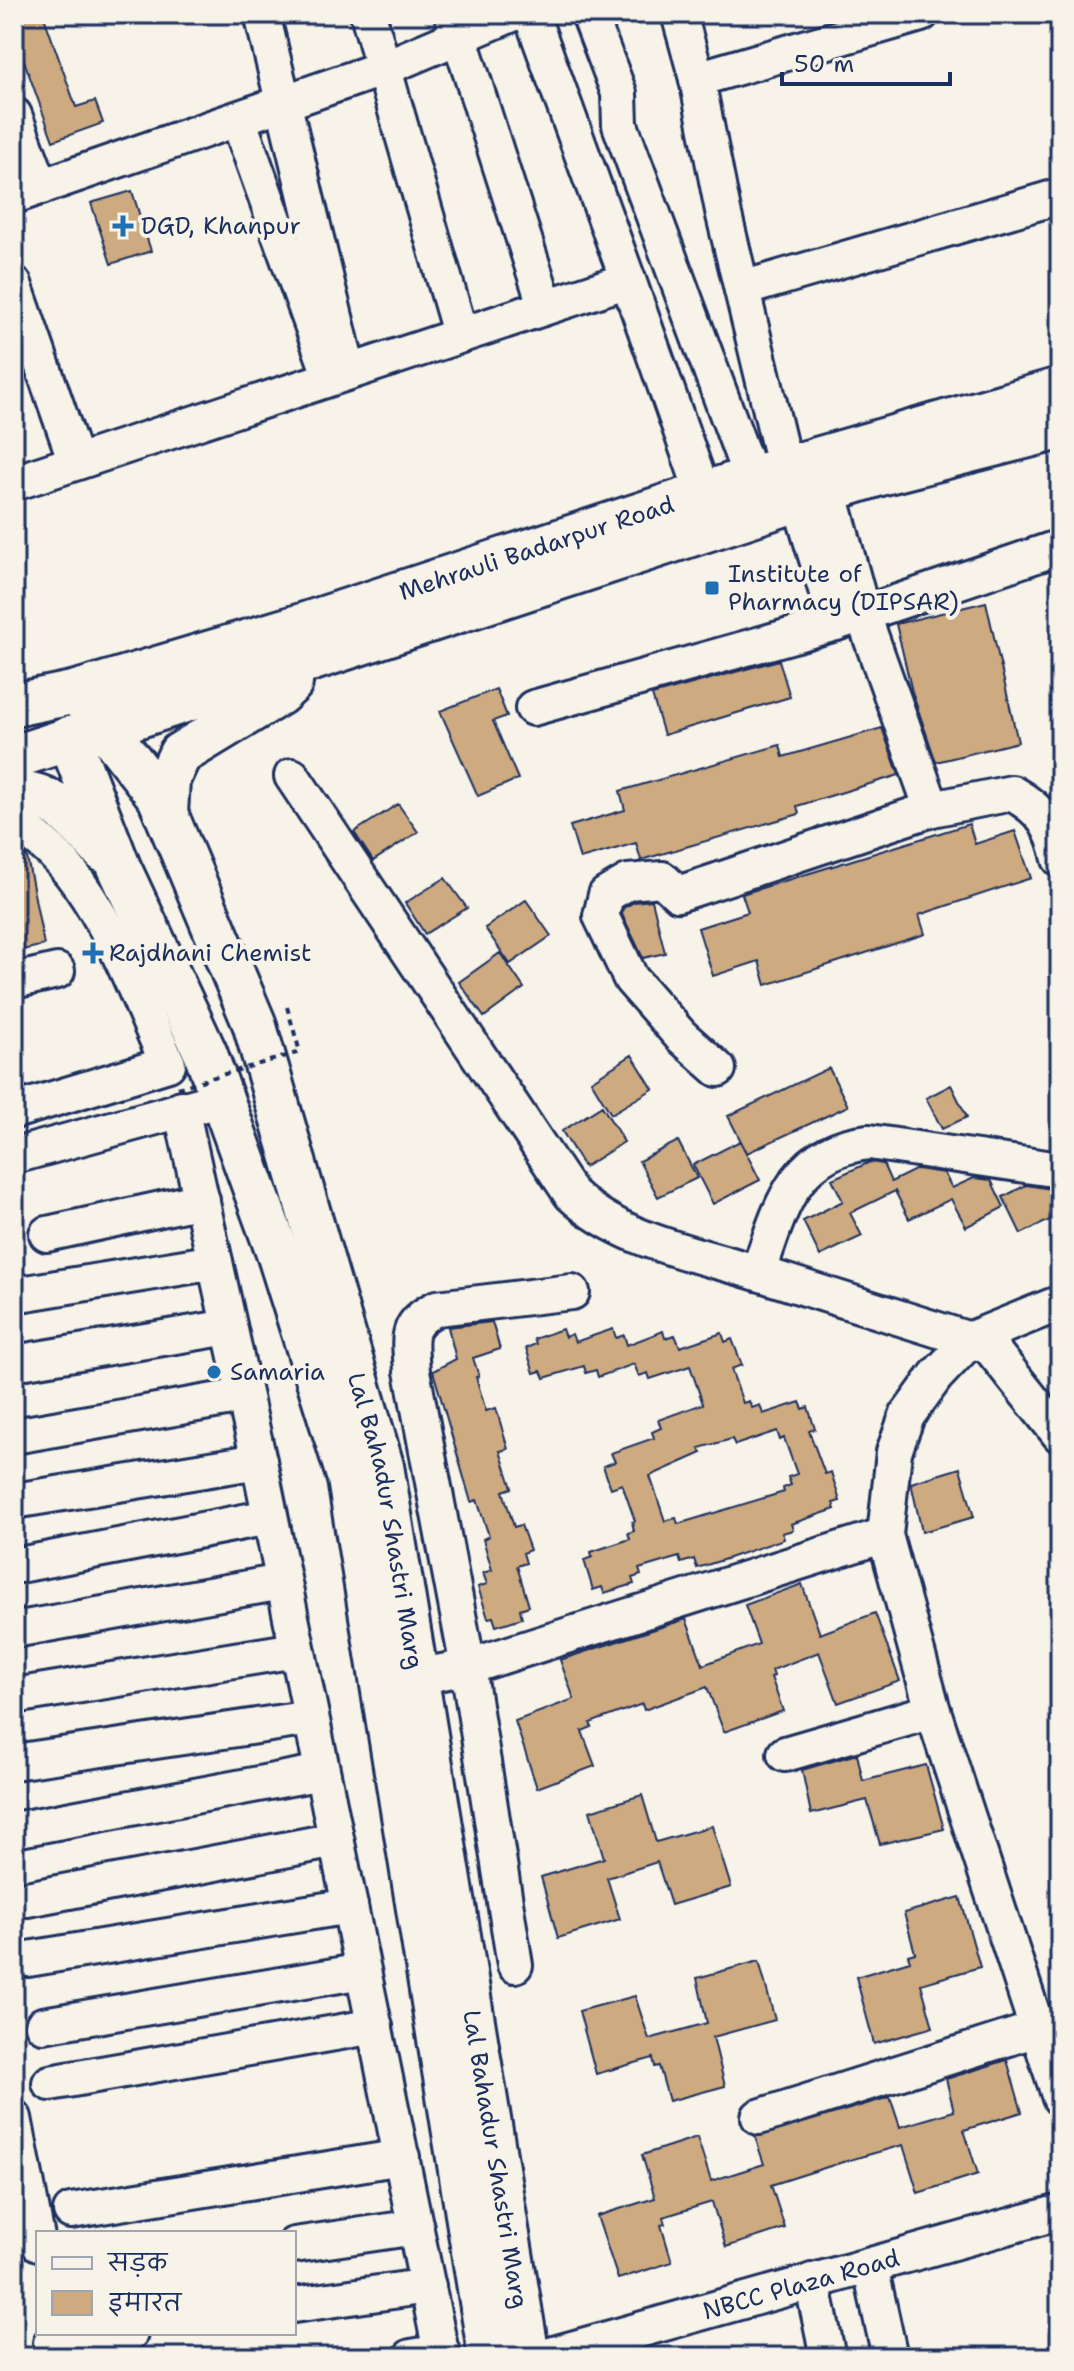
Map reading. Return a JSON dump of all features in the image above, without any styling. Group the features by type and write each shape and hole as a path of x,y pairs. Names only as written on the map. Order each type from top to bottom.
{"main road":[{"name":"Mehrauli Badarpur Road","path":"14,757 307,663 791,484 1060,389"},
{"name":"Mehrauli Badarpur Road","path":"14,705 77,692 299,626 703,493 791,484 1060,428"},
{"path":"166,813 168,780 180,754 279,694 307,663"},
{"path":"77,692 87,733"},
{"name":"Lal Bahadur Shastri Marg","path":"87,733 159,797 254,1023 377,1451 528,2357"},
{"name":"Lal Bahadur Shastri Marg","path":"87,733 119,867 205,1052 279,1256 349,1479 490,2357"},
{"path":"14,792 31,793 62,807 119,867"}],"street":[{"path":"262,14 284,103 339,374"},
{"path":"368,14 460,333"},
{"path":"14,115 28,192 384,68 455,26 512,14"},
{"path":"531,14 703,493"},
{"path":"563,14 597,102 620,125 791,484 932,809"},
{"path":"589,14 619,93 620,125"},
{"path":"679,14 697,79 742,289 791,484"},
{"path":"697,79 921,14"},
{"path":"455,26 545,305"},
{"path":"238,119 339,374"},
{"path":"742,289 1060,196"},
{"path":"14,483 460,333 628,280"},
{"path":"14,284 76,462"},
{"path":"533,708 850,619 1060,547"},
{"path":"292,776 571,1194 591,1213 617,1228 989,1346 1060,1435"},
{"path":"718,1069 681,1036 631,979 601,916 606,895 628,882 662,879 678,894 932,809 1012,793 1044,816 1054,833 1060,859"},
{"path":"14,831 23,829 45,844 86,895 168,1064 14,1111"},
{"path":"14,981 57,971"},
{"path":"179,1098 259,1461 428,2286 432,2355"},
{"path":"14,1156 179,1098 222,1100"},
{"path":"758,1273 786,1192 815,1163 842,1145 869,1142 1060,1170"},
{"path":"47,1234 202,1200"},
{"path":"14,1295 215,1262"},
{"path":"515,1965 468,1667 412,1371 410,1334 418,1317 437,1308 572,1292"},
{"path":"1060,1303 971,1339 936,1376 907,1416 894,1452 885,1535 933,1711 1060,2098"},
{"path":"14,1363 229,1327"},
{"path":"14,1436 243,1396"},
{"path":"14,1501 259,1461"},
{"path":"14,1566 269,1517"},
{"path":"416,1677 468,1667 885,1535"},
{"path":"14,1630 282,1582"},
{"path":"14,1696 296,1650"},
{"path":"785,1754 933,1711"},
{"path":"14,1762 311,1718"},
{"path":"14,1830 322,1772"},
{"path":"27,1899 336,1840"},
{"path":"28,1959 350,1906"},
{"path":"43,2025 363,1971"},
{"path":"50,2083 375,2026"},
{"path":"759,2117 1037,2029"},
{"path":"14,2118 29,2234"},
{"path":"71,2211 402,2157"},
{"name":"NBCC Plaza Road","path":"543,2357 1060,2212"},
{"path":"296,2245 416,2227"},
{"path":"870,2266 890,2357"},
{"path":"812,2281 828,2357"},
{"path":"296,2305 428,2286"},
{"path":"51,2344 116,2335"}],"path":[{"path":"179,1098 300,1052 287,1007"}],"building":[{"path":"14,14 43,14 76,107 95,101 103,123 53,141 14,33"},
{"path":"132,191 151,251 111,264 91,203"},
{"path":"986,602 1018,742 936,762 912,692 896,624"},
{"path":"779,660 790,697 664,735 652,695"},
{"path":"496,689 507,716 493,721 518,779 478,796 440,711"},
{"path":"882,728 899,775 797,806 799,814 641,860 636,843 580,859 570,826 625,810 620,791 780,745 783,757"},
{"path":"398,804 418,832 373,861 354,832"},
{"path":"969,824 975,844 1015,831 1031,878 919,915 925,934 766,985 759,961 713,976 698,928 748,912 742,894"},
{"path":"14,850 27,857 44,945 14,952"},
{"path":"445,878 467,908 425,934 405,903"},
{"path":"526,900 551,936 510,964 485,928"},
{"path":"652,900 665,953 643,958 622,914 623,908 634,902"},
{"path":"500,953 524,988 484,1017 459,982"},
{"path":"632,1055 653,1089 611,1114 591,1081"},
{"path":"829,1068 848,1106 747,1153 728,1116"},
{"path":"951,1085 967,1117 942,1129 926,1098"},
{"path":"602,1106 624,1142 584,1167 562,1131"},
{"path":"678,1141 697,1178 658,1197 639,1161"},
{"path":"740,1141 760,1180 713,1204 693,1165"},
{"path":"870,1162 883,1164 891,1182 917,1169 944,1173 952,1188 974,1178 991,1180 1004,1207 966,1227 951,1199 909,1219 895,1191 850,1213 862,1236 820,1256 803,1221 843,1201 832,1179"},
{"path":"1026,1185 1052,1189 1060,1205 1060,1215 1021,1234 1003,1197"},
{"path":"492,1322 500,1349 473,1358 479,1376 476,1377 486,1411 496,1408 508,1449 500,1451 512,1488 503,1491 514,1527 521,1525 530,1550 523,1553 526,1563 517,1566 529,1606 520,1609 522,1618 496,1626 493,1617 488,1618 478,1587 487,1584 483,1573 492,1570 483,1539 489,1536 477,1500 471,1502 433,1371 456,1359 448,1327"},
{"path":"562,1329 565,1337 572,1334 575,1342 613,1329 616,1338 624,1335 627,1345 663,1331 665,1338 675,1335 680,1347 722,1333 725,1342 732,1339 742,1365 731,1369 743,1403 749,1401 752,1408 760,1405 763,1414 800,1402 803,1409 808,1407 815,1429 809,1431 825,1474 831,1472 840,1501 833,1503 835,1509 791,1524 793,1530 782,1533 784,1539 697,1568 694,1559 681,1563 679,1557 639,1569 641,1575 632,1578 634,1584 604,1593 602,1587 593,1590 584,1560 592,1557 591,1552 630,1539 628,1533 634,1531 632,1522 635,1521 622,1484 611,1488 603,1466 615,1462 611,1453 654,1438 652,1432 661,1428 658,1420 703,1404 690,1366 650,1379 648,1373 639,1376 634,1364 598,1377 596,1370 586,1373 584,1366 544,1378 541,1371 534,1373 526,1348 536,1344 534,1339","holes":["777,1431 780,1440 784,1438 797,1474 788,1477 791,1485 783,1488 784,1492 678,1524 676,1518 665,1521 650,1476 702,1453 699,1448 732,1439 735,1445"]},
{"path":"960,1468 974,1517 922,1532 911,1483"},
{"path":"802,1584 820,1634 875,1613 900,1681 838,1703 819,1652 772,1670 774,1676 771,1677 783,1711 724,1732 707,1687 644,1710 642,1704 590,1723 592,1727 582,1731 595,1766 537,1788 515,1721 574,1699 560,1660 686,1619 703,1665 759,1644 745,1605"},
{"path":"857,1754 863,1781 926,1765 944,1829 880,1844 867,1800 811,1814 802,1770"},
{"path":"642,1795 656,1842 712,1826 731,1887 671,1905 657,1862 607,1878 620,1919 558,1938 541,1877 604,1858 590,1811"},
{"path":"960,1897 980,1967 921,1984 933,2027 874,2044 856,1977 910,1961 908,1955 915,1953 904,1913"},
{"path":"759,1961 775,2020 713,2037 725,2086 669,2101 659,2066 655,2067 653,2058 596,2074 579,2011 635,1996 649,2039 707,2023 697,1978"},
{"path":"1007,2060 1022,2112 964,2130 978,2174 918,2193 903,2145 846,2161 771,2185 785,2228 726,2247 712,2202 663,2217 665,2224 661,2225 672,2262 618,2279 597,2216 655,2198 642,2155 697,2137 711,2181 764,2164 755,2137 890,2097 900,2127 954,2111 946,2079"}],"place":[{"name":"DGD, Khanpur","path":"123,226"},
{"name":"Institute of Pharmacy (DIPSAR)","path":"712,588"},
{"name":"Rajdhani Chemist","path":"93,953"},
{"name":"Samaria","path":"214,1372"}]}
